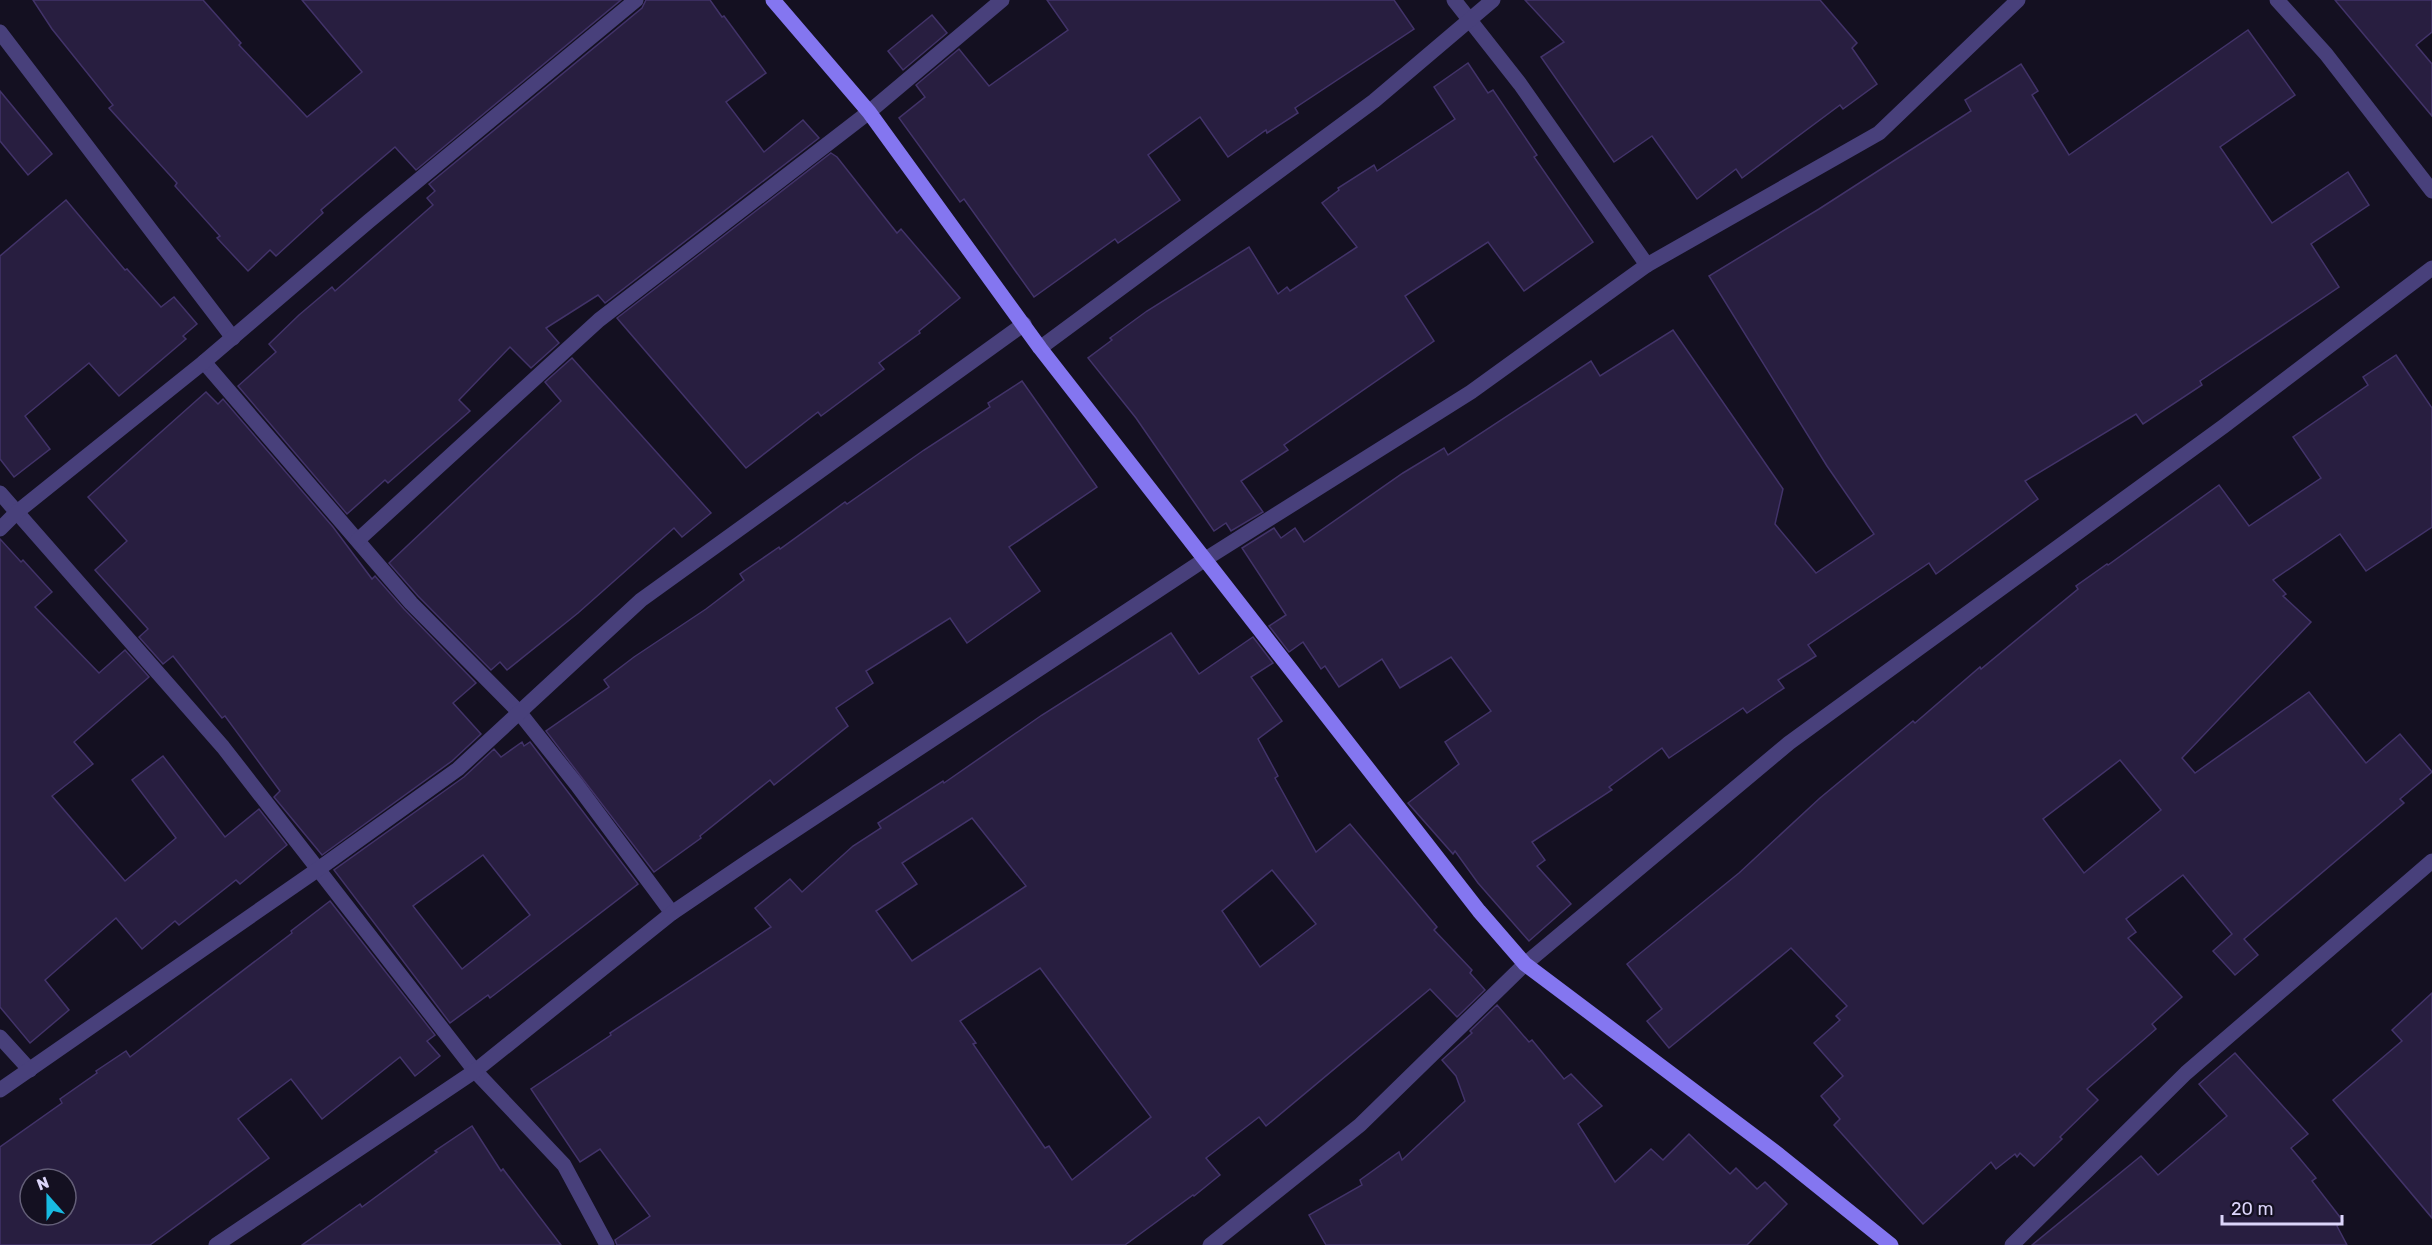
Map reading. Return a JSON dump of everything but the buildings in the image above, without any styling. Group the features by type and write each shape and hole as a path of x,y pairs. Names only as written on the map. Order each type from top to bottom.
{"main road":[{"path":"773,0 869,112 1040,348 1472,902 1525,964 1779,1155 1891,1245"}],"street":[{"path":"0,529 16,512 204,362 636,0"},
{"path":"358,540 599,320 869,112 1002,0"},
{"path":"1454,0 1520,84 1647,265"},
{"path":"1040,348 1374,101 1493,0"},
{"path":"216,1245 475,1071 672,912 1204,560 1471,392 1647,265 1879,133 2018,0"},
{"path":"2277,0 2325,54 2432,191"},
{"path":"0,32 233,338"},
{"path":"1210,1245 1360,1125 1525,964 1789,743 2223,426 2432,268"},
{"path":"0,1090 458,769 641,600 1024,324"},
{"path":"204,362 411,603 519,712 672,912"},
{"path":"0,492 223,747 475,1071 564,1165 608,1245"},
{"path":"2012,1245 2186,1073 2432,861"},
{"path":"0,1037 30,1070"}]}
